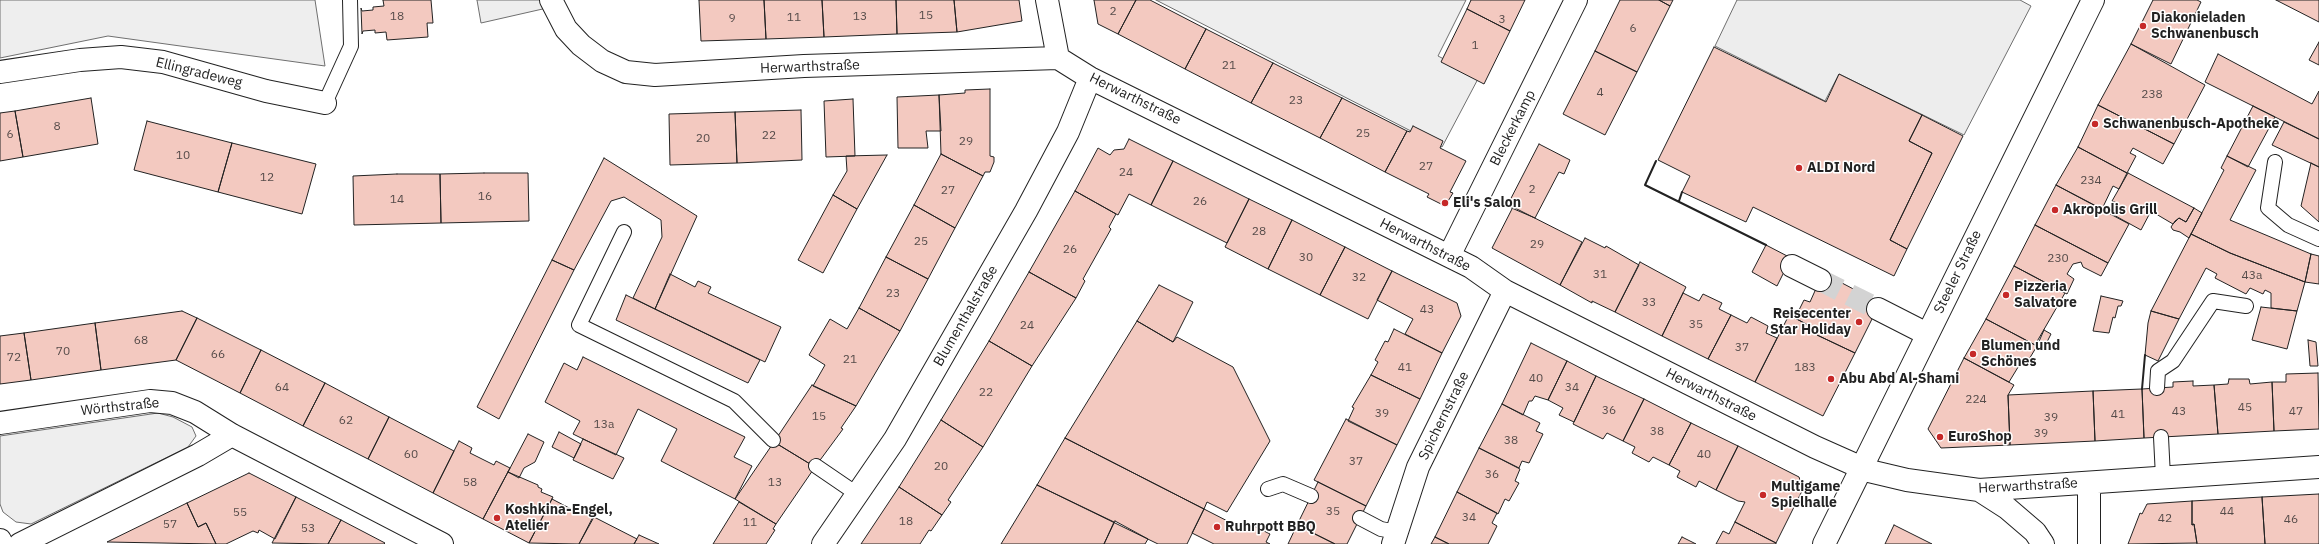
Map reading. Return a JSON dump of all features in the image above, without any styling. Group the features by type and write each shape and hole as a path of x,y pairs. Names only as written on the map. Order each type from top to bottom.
{"street":[{"name":"Herwarthstraße","path":"551,0 566,30 581,45 602,61 626,72 655,75 804,66 1058,58 1090,78 1471,267 1505,291 1815,447 1862,468 1907,480 1979,490 2319,466"},
{"path":"1047,0 1058,58"},
{"name":"Bleckerkamp","path":"1449,256 1576,0"},
{"name":"Steeler Straße","path":"1824,544 2093,0"},
{"name":"Ellingradeweg","path":"0,72 80,60 121,57 163,62 266,91 325,103"},
{"name":"Blumenthalstraße","path":"823,544 895,439 1026,211 1068,132 1090,78"},
{"path":"1792,266 1820,280"},
{"name":"Spichernstraße","path":"1395,538 1418,467 1505,291"},
{"path":"1878,309 1927,334"},
{"name":"Wörthstraße","path":"0,423 150,401 172,403 195,412 232,435 442,544"},
{"path":"20,544 198,455 232,435"},
{"path":"2089,483 2089,544"},
{"path":"1979,490 2007,508 2035,532 2043,544"},
{"path":"0,540 2,544"}],"lane":[{"path":"325,103 351,46 350,0"},
{"path":"2275,162 2268,208 2288,225 2319,239"},
{"path":"624,232 578,325 734,401 773,440"},
{"path":"2157,388 2158,371 2173,361 2213,301 2246,306"},
{"path":"2161,437 2163,477"},
{"path":"816,466 857,494"},
{"path":"1268,489 1283,484 1311,496"},
{"path":"1360,518 1395,538"}],"shaded area":[{"path":"0,0 315,0 325,66 108,36 0,58"},
{"path":"477,0 544,0 547,8 481,23"},
{"path":"1156,0 1466,0 1438,56 1479,77 1442,147"},
{"path":"1737,0 2020,0 2031,6 1964,135 1839,74 1825,101 1715,46"},
{"path":"158,413 173,417 192,427 196,436 188,447 31,524 16,522 3,512 0,504 0,436"}],"building":[{"path":"383,0 431,0 433,23 427,23 428,37 387,40 386,32 375,33 375,30 363,31 362,34 361,8 362,11 373,10 373,7 384,6"},
{"path":"699,0 764,0 766,39 701,41"},
{"path":"764,0 822,0 824,37 766,39"},
{"path":"822,0 896,0 897,34 824,37"},
{"path":"896,0 954,0 957,32 897,34"},
{"path":"954,0 1019,0 1022,21 957,32"},
{"path":"1094,0 1136,0 1118,34 1098,24"},
{"path":"1136,0 1150,0 1206,29 1185,69 1118,34"},
{"path":"1471,0 1525,0 1510,31 1467,9"},
{"path":"1620,0 1659,0 1670,6 1637,72 1595,51"},
{"path":"1659,0 1673,0 1670,6"},
{"path":"2153,0 2197,0 2201,2 2171,64 2131,44"},
{"path":"2276,0 2319,0 2319,22"},
{"path":"1467,9 1510,31 1484,84 1441,62"},
{"path":"1206,29 1273,63 1251,103 1185,69"},
{"path":"2319,42 2319,65 2309,60"},
{"path":"2131,44 2205,85 2174,144 2098,105"},
{"name":"ALDI Nord","path":"1714,47 1826,102 1839,74 1922,115 1909,141 1932,153 1890,240 1907,249 1894,276 1753,207 1746,222 1682,192 1690,176 1658,160"},
{"path":"1595,51 1637,72 1605,135 1563,114"},
{"path":"2218,54 2312,104 2319,91 2319,139 2205,82"},
{"path":"1273,63 1342,98 1320,138 1251,103"},
{"path":"990,89 990,156 994,157 994,162 990,172 985,172 983,176 941,154 939,95 965,93 965,90"},
{"path":"939,95 941,131 926,131 928,148 898,148 897,97"},
{"path":"91,98 98,144 23,157 15,111"},
{"path":"1342,98 1407,131 1385,172 1320,138"},
{"path":"853,99 855,156 826,157 824,101"},
{"path":"2098,105 2174,144 2163,164 2133,148 2130,153 2136,156 2127,173 2078,147"},
{"path":"2253,106 2275,117 2248,167 2227,156"},
{"path":"801,110 802,160 737,163 735,112"},
{"path":"15,111 23,157 0,161 0,113"},
{"path":"735,112 737,163 670,165 669,114"},
{"path":"1922,115 1963,136 1907,249 1890,240 1932,153 1909,141"},
{"path":"147,121 232,143 218,192 134,170"},
{"path":"2284,122 2319,139 2319,167 2272,145"},
{"path":"1413,126 1443,141 1440,148 1466,161 1450,192 1453,193 1445,206 1427,197 1429,194 1385,172 1407,131 1410,132"},
{"path":"1129,139 1173,161 1151,205 1129,194 1118,215 1075,191 1098,148 1110,155 1114,150 1124,149"},
{"path":"232,143 316,164 302,214 218,192"},
{"path":"1539,144 1570,160 1564,174 1559,172 1535,218 1507,206"},
{"path":"2078,147 2127,173 2119,189 2113,186 2102,209 2056,185"},
{"path":"941,154 983,176 955,228 914,205"},
{"path":"887,155 857,209 833,195 847,171 846,156"},
{"path":"2227,156 2256,170 2230,220 2311,254 2305,282 2230,253 2191,234 2224,170 2221,168"},
{"path":"604,158 697,216 655,309 633,298 662,237 661,220 624,197 611,201 574,270 552,260"},
{"path":"1173,161 1249,199 1227,243 1151,205"},
{"path":"2311,163 2319,167 2319,222 2301,206"},
{"path":"528,173 529,221 441,223 440,174"},
{"path":"2128,173 2194,208 2186,222 2179,218 2173,224 2151,211 2141,230 2112,214 2117,203 2112,201"},
{"path":"440,174 441,223 354,225 353,176"},
{"path":"2056,185 2129,224 2108,263 2035,225"},
{"path":"1075,191 1116,214 1109,227 1111,229 1083,279 1085,281 1076,298 1029,272"},
{"path":"833,195 857,209 823,273 798,260"},
{"path":"1249,199 1292,220 1268,269 1225,247"},
{"path":"914,205 955,228 928,279 886,257"},
{"path":"1513,207 1582,242 1560,285 1492,248"},
{"path":"2194,208 2202,213 2189,238 2180,232 2173,230 2171,227 2175,221 2179,218 2186,222"},
{"path":"1292,220 1345,247 1320,295 1268,269"},
{"path":"2035,225 2108,263 2101,276 2083,267 2081,262 2073,264 2067,274 2074,279 2067,294 2014,266"},
{"path":"2191,234 2230,253 2305,282 2297,311 2271,308 2271,293 2265,290 2263,294 2250,288 2246,294 2215,278 2217,274 2206,268 2179,319 2151,311"},
{"path":"1585,238 1605,248 1606,246 1639,265 1615,312 1592,301 1592,303 1560,285"},
{"path":"1766,245 1791,258 1777,286 1752,272"},
{"path":"1345,247 1392,271 1368,319 1320,295"},
{"path":"2311,254 2319,256 2319,284 2305,282"},
{"path":"886,257 928,279 900,331 859,308"},
{"path":"552,260 574,270 499,419 477,407"},
{"path":"1640,262 1686,287 1662,336 1615,312"},
{"path":"2014,266 2065,293 2035,345 1986,319"},
{"path":"1392,271 1457,303 1461,316 1442,353 1405,334 1413,319 1377,300"},
{"path":"1029,272 1076,298 1032,366 989,341"},
{"path":"1823,273 1880,303 1855,353 1817,335 1819,331 1795,318 1804,300 1810,302"},
{"path":"670,274 695,287 698,281 711,287 708,293 781,327 765,362 655,309"},
{"path":"1159,285 1193,302 1173,342 1137,321"},
{"path":"1683,293 1699,301 1703,294 1722,303 1719,309 1731,315 1708,359 1662,336"},
{"path":"626,295 760,360 748,383 616,320"},
{"path":"2101,296 2123,301 2121,306 2118,306 2115,318 2113,317 2109,333 2093,331"},
{"path":"2261,307 2297,311 2287,349 2252,340"},
{"path":"859,308 900,331 856,406 813,386 825,365 809,355 830,319 847,329"},
{"path":"182,311 197,318 176,360 101,370 95,323"},
{"path":"2151,311 2179,319 2158,361 2145,355 2148,323"},
{"path":"1731,315 1747,323 1751,317 1768,326 1766,333 1777,338 1755,382 1708,359"},
{"path":"1789,315 1819,331 1817,335 1855,353 1823,416 1755,382"},
{"path":"197,318 261,350 240,393 176,360"},
{"path":"1986,319 2037,346 2028,361 2023,359 2009,382 1964,358"},
{"path":"1137,321 1173,342 1177,337 1233,367 1270,441 1227,512 1207,502 1204,509 1065,438"},
{"path":"95,323 101,370 31,380 24,333"},
{"path":"1394,329 1442,353 1420,399 1371,375 1378,362 1375,360 1385,341 1388,342"},
{"path":"2044,330 2051,334 2045,346 2037,346"},
{"path":"24,333 31,380 0,384 0,336"},
{"path":"2308,340 2316,342 2318,366 2310,366"},
{"path":"989,341 1032,366 983,447 941,420"},
{"path":"1531,343 1567,361 1548,400 1535,396 1532,401 1529,401 1523,415 1502,404"},
{"path":"261,350 325,383 303,426 240,393"},
{"path":"583,357 745,437 734,457 752,466 735,499 661,461 677,429 638,409 616,455 573,434 580,421 545,402 564,363 577,370"},
{"path":"1964,358 2014,385 2008,395 2010,445 1941,448 1928,429"},
{"path":"1567,361 1596,376 1574,422 1559,415 1563,408 1548,400"},
{"path":"2318,373 2319,429 2274,431 2272,382 2286,382 2286,374"},
{"path":"1371,375 1420,399 1397,445 1348,421 1354,408 1352,407"},
{"path":"1596,376 1644,399 1623,441 1607,433 1603,439 1573,424"},
{"path":"2229,379 2249,379 2250,384 2272,382 2274,431 2218,434 2214,385 2228,384"},
{"path":"2193,381 2193,386 2214,385 2218,434 2144,438 2142,389 2173,387 2173,382"},
{"path":"325,383 389,417 368,459 303,426"},
{"path":"812,385 856,406 841,428 843,429 815,467 774,442"},
{"path":"2142,389 2144,438 2095,441 2093,391"},
{"path":"2093,391 2095,441 2010,445 2008,395"},
{"path":"1644,399 1691,423 1669,465 1653,457 1649,462 1632,453 1635,447 1623,441"},
{"path":"1502,404 1540,423 1536,431 1543,434 1529,463 1522,461 1519,468 1479,448"},
{"path":"389,417 454,451 433,493 368,459"},
{"path":"1346,419 1397,445 1366,506 1314,480"},
{"path":"941,420 983,447 948,500 951,502 942,515 899,487"},
{"path":"1691,423 1738,446 1716,490 1699,481 1696,487 1677,477 1680,471 1669,465"},
{"path":"559,432 581,444 574,458 552,447"},
{"path":"528,434 544,442 535,462 524,468 519,478 508,472"},
{"path":"1065,438 1204,509 1187,544 1158,544 1037,485"},
{"path":"583,439 624,458 613,479 573,460"},
{"path":"459,441 472,448 470,453 494,465 496,461 510,468 483,519 433,493"},
{"path":"774,442 815,467 776,524 735,499"},
{"name":"Multigame Spielhalle","path":"1738,446 1799,477 1803,489 1776,543 1735,522 1745,502 1738,501 1716,490"},
{"path":"1479,448 1520,469 1515,481 1519,483 1509,501 1505,499 1498,514 1457,492"},
{"path":"508,472 538,485 538,487 542,489 541,492 553,497 529,543 483,519"},
{"path":"249,473 296,497 275,539 259,530 258,533 253,531 226,544 216,544 206,523 198,527 187,503"},
{"path":"1318,482 1366,506 1347,544 1335,544 1297,525"},
{"path":"1037,485 1114,522 1104,544 1001,544"},
{"path":"899,487 942,515 931,531 929,530 920,544 861,544"},
{"path":"1457,492 1497,513 1492,523 1497,526 1488,544 1449,544 1435,537"},
{"path":"2319,494 2319,544 2265,544 2262,497"},
{"path":"296,497 341,520 328,544 272,543"},
{"path":"2262,497 2265,544 2197,544 2194,524 2192,525 2192,501"},
{"path":"552,499 573,510 576,505 594,515 579,544 529,543"},
{"path":"2192,501 2192,525 2194,524 2197,543 2128,544 2140,513 2142,514 2147,504"},
{"path":"739,502 776,524 773,529 775,530 766,544 713,544"},
{"path":"187,503 198,527 206,523 216,544 107,542"},
{"name":"Ruhrpott BBQ","path":"1204,509 1245,530 1248,523 1270,534 1266,542 1270,544 1214,544 1192,533"},
{"path":"594,517 637,539 634,544 579,544"},
{"path":"341,520 385,543 328,544"},
{"path":"1115,521 1148,539 1145,544 1104,544"},
{"path":"1735,522 1776,544 1716,544 1723,531 1729,534"},
{"path":"1297,525 1335,544 1288,544"},
{"path":"1894,525 1932,544 1885,544"},
{"path":"639,535 659,544 634,544"},
{"path":"1435,537 1449,544 1431,544"},
{"path":"1682,537 1696,544 1678,544"}],"tunnel":[{"path":"1820,280 1878,309"}],"wall":[{"path":"1656,161 1645,185 1766,245"},
{"path":"1679,201 1682,192"},
{"path":"2142,389 2145,355"}],"place":[{"name":"Diakonieladen Schwanenbusch","path":"2143,26"},
{"name":"Schwanenbusch-Apotheke","path":"2095,124"},
{"name":"ALDI Nord","path":"1799,168"},
{"name":"Eli's Salon","path":"1445,203"},
{"name":"Akropolis Grill","path":"2055,210"},
{"name":"Pizzeria Salvatore","path":"2006,295"},
{"name":"Reisecenter Star Holiday","path":"1859,322"},
{"name":"Blumen und Schönes","path":"1973,354"},
{"name":"Abu Abd Al-Shami","path":"1831,379"},
{"name":"EuroShop","path":"1940,437"},
{"name":"Multigame Spielhalle","path":"1763,495"},
{"name":"Koshkina-Engel, Atelier","path":"497,518"},
{"name":"Ruhrpott BBQ","path":"1217,527"}]}
